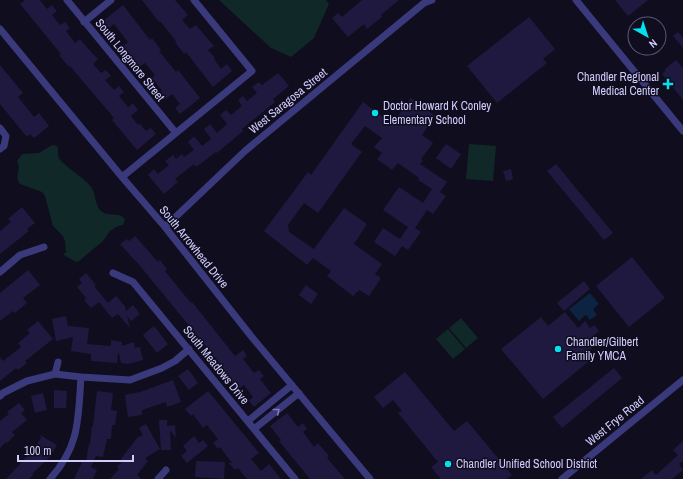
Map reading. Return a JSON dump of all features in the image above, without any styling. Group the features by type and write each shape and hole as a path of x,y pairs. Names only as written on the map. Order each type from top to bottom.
{"street":[{"name":"South Longmore Street","path":"67,0 176,133"},
{"path":"84,22 111,0"},
{"path":"122,177 252,71 194,0"},
{"name":"West Saragosa Street","path":"165,227 245,151 424,3 432,0"},
{"path":"576,0 683,131"},
{"name":"South Arrowhead Drive","path":"0,29 165,227 251,336 370,479"},
{"path":"0,128 6,136 2,147"},
{"path":"0,272 20,255 44,247"},
{"name":"South Meadows Drive","path":"113,273 133,282 295,479"},
{"path":"0,396 27,381 56,374 130,380 162,368 175,361 189,349"},
{"path":"56,374 58,362"},
{"path":"50,479 65,460 72,446 77,428 80,377"},
{"name":"West Frye Road","path":"562,479 683,380"},
{"path":"248,421 292,385"},
{"path":"254,429 299,393"},
{"path":"158,479 166,470"}],"green space":[{"path":"219,0 326,0 329,4 314,38 291,57 271,48"},
{"path":"469,144 496,146 493,181 466,179"},
{"path":"52,145 57,146 58,156 61,161 91,187 100,210 106,214 120,215 125,219 123,225 110,231 103,241 76,262 64,255 64,253 66,253 65,241 63,236 53,226 45,196 42,192 20,184 18,181 19,167 17,161 22,154 39,153"},
{"path":"461,318 478,338 466,348 449,328"},
{"path":"448,329 465,349 453,359 436,339"}],"water":[{"path":"590,293 599,304 593,309 597,315 590,320 586,315 579,321 569,309"}],"building":[{"path":"25,0 40,0 47,9 52,5 57,11 52,15 60,25 65,22 70,28 66,31 75,43 80,39 98,59 93,64 101,73 106,70 111,76 105,80 114,90 119,86 124,92 119,96 128,107 133,103 138,110 131,116 138,125 140,124 146,131 151,128 156,134 137,150 112,120 114,118 59,55 61,54 20,4"},
{"path":"142,0 175,0 188,15 182,20 190,29 196,25 214,46 208,50 215,58 214,59 221,69 227,64 232,71 213,87 186,52 184,54 175,42 176,41"},
{"path":"362,0 399,0 367,29 364,24 348,37 332,18 338,13 342,17"},
{"path":"615,0 648,0 628,16"},
{"path":"123,5 150,40 152,38 161,50 159,51 176,72 178,70 200,98 180,114 175,108 180,104 172,94 166,99 152,78 155,75 145,63 139,67 123,46 128,42 114,24 109,28 103,21"},
{"path":"529,17 555,49 543,59 547,63 497,103 467,66"},
{"path":"678,32 683,38 683,48 673,36"},
{"path":"676,60 683,68 683,100 662,74 666,70 665,69"},
{"path":"0,65 23,93 18,97 34,117 39,113 49,126 34,138 30,134 27,137 0,104"},
{"path":"278,73 289,86 273,99 275,102 242,129 243,131 217,153 216,152 196,167 194,164 175,179 178,182 164,194 148,175 154,169 158,174 169,165 165,161 173,155 176,159 182,154 184,157 194,150 188,142 194,136 202,146 211,139 204,129 210,124 217,133 227,124 220,115 226,110 231,115 242,106 238,100 243,96 247,101 257,93 252,87 259,82 262,85"},
{"path":"411,98 435,116 422,135 433,143 421,159 423,161 420,164 447,182 440,192 446,196 433,214 427,210 415,228 421,232 408,250 402,246 395,256 374,242 383,228 400,239 408,227 383,210 399,187 423,203 432,189 418,180 419,178 398,163 392,170 377,159 382,153 374,147 382,138 365,126 351,144 362,152 318,213 304,203 288,225 289,232 314,249 344,208 367,224 354,244 382,264 375,274 381,278 369,296 359,290 353,296 327,276 331,271 313,258 307,265 264,231 308,172 311,175 363,102 392,124"},
{"path":"446,144 461,154 451,169 436,158"},
{"path":"556,164 613,233 604,240 547,171"},
{"path":"511,169 513,179 506,181 503,171"},
{"path":"22,207 35,223 27,229 29,231 0,254 0,231 11,222 8,219"},
{"path":"135,236 158,262 160,260 167,269 165,271 235,356 243,350 247,356 243,359 254,373 259,370 264,376 260,379 271,393 254,407 249,401 253,397 244,385 237,390 220,368 222,366 141,267 120,244 127,239 129,241"},
{"path":"632,257 665,298 629,327 596,286"},
{"path":"28,270 40,285 23,298 27,303 15,313 13,311 0,321 0,293"},
{"path":"86,273 96,285 94,286 108,303 116,296 125,306 126,311 133,305 140,314 131,321 127,316 130,328 118,314 112,318 99,302 91,308 84,300 86,298 77,287 82,283 79,279"},
{"path":"584,281 590,289 564,311 557,303"},
{"path":"306,285 318,294 311,304 299,295"},
{"path":"565,312 578,328 585,321 590,328 594,325 599,331 591,338 596,344 589,351 594,357 543,399 501,349 541,317 548,326"},
{"path":"66,316 68,326 89,328 87,344 111,346 111,340 122,342 122,346 134,342 135,348 140,347 143,360 128,364 121,363 118,353 117,363 91,361 91,354 71,351 73,337 56,341 52,319"},
{"path":"38,321 53,339 25,361 27,363 18,370 16,368 0,381 0,357 3,361 21,347 18,343 30,333 27,330"},
{"path":"154,326 168,344 157,353 143,335"},
{"path":"614,368 622,378 562,428 553,417"},
{"path":"188,369 198,383 189,390 178,376"},
{"path":"405,372 454,431 467,421 512,475 507,479 441,479 431,467 438,462 398,413 402,411 393,400 383,408 374,397"},
{"path":"173,380 181,402 167,407 166,402 142,410 142,415 128,417 125,395 140,392"},
{"path":"54,390 67,391 66,408 54,408"},
{"path":"97,391 113,393 111,410 117,411 115,425 112,425 111,439 107,439 103,457 96,456 91,467 97,470 93,479 74,479 83,460 86,461 93,426"},
{"path":"208,391 259,453 251,459 261,471 269,464 281,479 247,479 238,468 235,470 229,463 232,463 220,447 218,449 213,443 218,439 207,425 203,428 193,414 191,416 185,409"},
{"path":"43,393 47,410 35,413 31,396"},
{"path":"19,403 25,410 21,413 27,420 12,432 15,435 0,448 0,421 9,414 7,412"},
{"path":"287,413 298,427 303,423 307,429 303,432 314,447 318,443 329,456 327,458 345,479 310,479 279,441 281,440 270,426"},
{"path":"159,420 167,420 167,426 175,425 176,438 170,430 171,450 161,450"},
{"path":"146,424 160,449 145,458 148,461 137,475 141,479 110,479 119,469 117,467 123,461 121,459 137,438 143,435 139,428"},
{"path":"40,435 57,445 50,457 32,474 33,475 29,479 6,479 34,449 41,438"},
{"path":"194,436 199,443 203,440 208,446 187,463 181,456 187,451 183,446"},
{"path":"683,441 683,461 679,464 683,470 672,479 641,479 652,470 656,475 678,455 673,450"},
{"path":"196,461 225,462 224,479 195,477"}],"place":[{"name":"Chandler Regional Medical Center","path":"668,84"},
{"name":"Doctor Howard K Conley Elementary School","path":"375,113"},
{"name":"Chandler/Gilbert Family YMCA","path":"558,349"},
{"name":"Chandler Unified School District","path":"448,464"}]}
